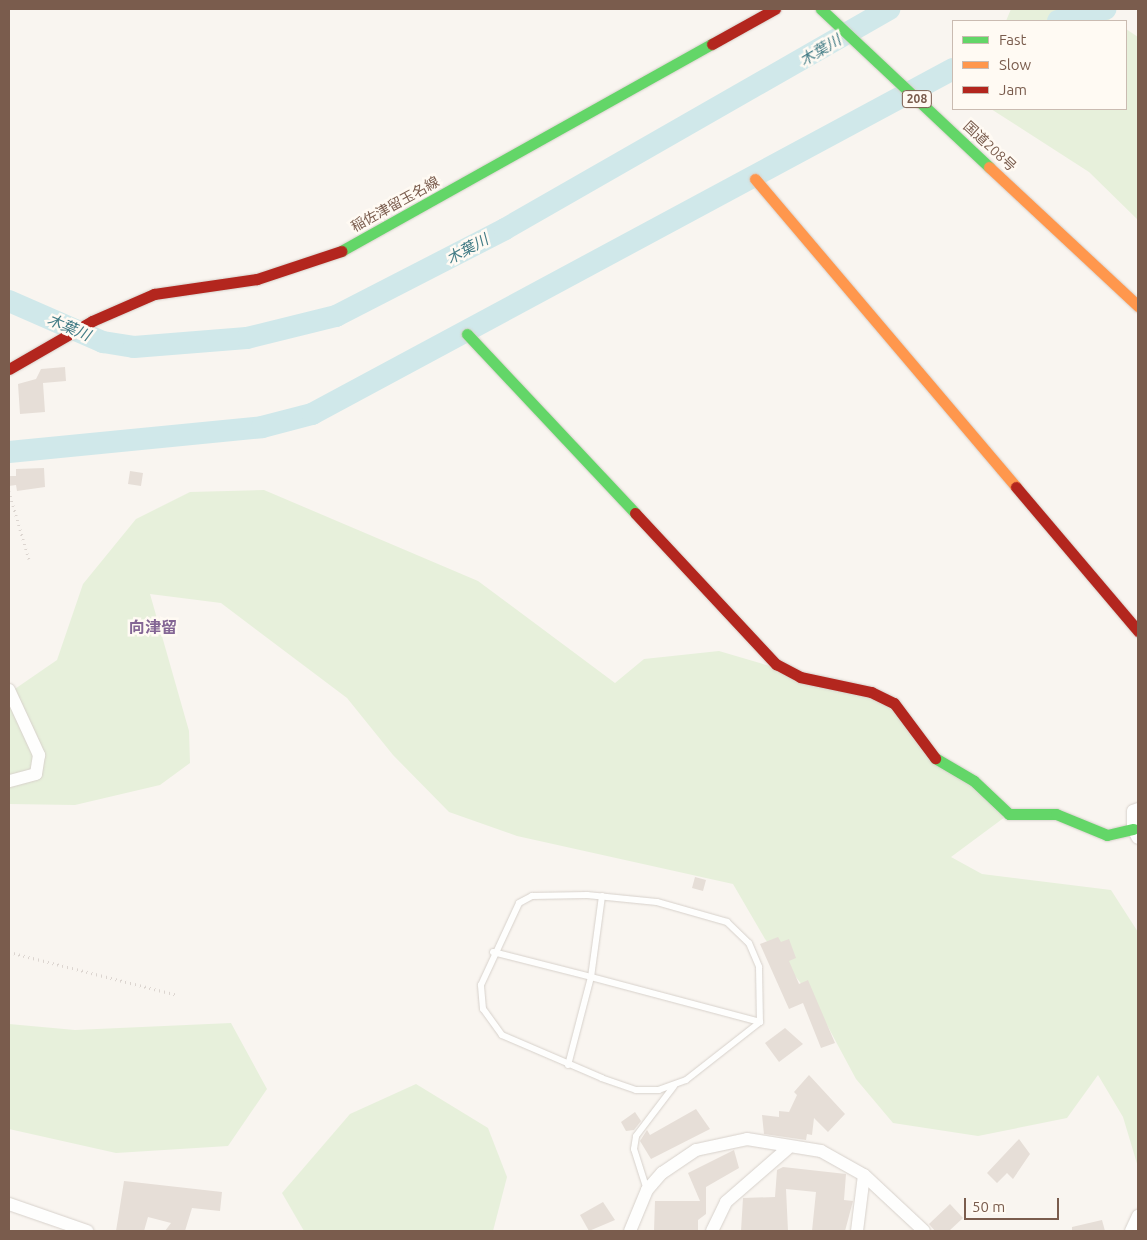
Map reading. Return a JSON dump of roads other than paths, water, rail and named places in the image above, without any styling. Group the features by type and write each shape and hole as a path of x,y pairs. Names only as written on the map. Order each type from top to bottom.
{"main road":[{"name":"稲佐津留玉名線","path":"9,370 56,344 92,321 154,294 257,279 325,260 775,9"},
{"name":"国道208号","path":"821,9 1138,306"},
{"path":"754,179 1138,631"},
{"path":"467,334 776,664 800,677 871,692 894,703 928,754 974,781 1009,814 1056,814 1107,835 1136,834"}],"street":[{"path":"9,690 39,755 36,774 9,781"},
{"path":"1136,834 1133,811 1138,810"},
{"path":"630,1231 647,1190 681,1158 705,1147 747,1139 787,1149 820,1151 864,1175 924,1231"},
{"path":"712,1231 726,1202 787,1149"},
{"path":"857,1231 865,1190 864,1175"},
{"path":"9,1204 87,1231"},
{"path":"1131,1231 1138,1216"}],"lane":[{"path":"674,1086 636,1090 568,1065 502,1035 483,1009 480,985 493,952 519,903 532,896 602,896 674,905 728,922 749,942 759,968 760,1022"},
{"path":"568,1065 591,977 602,896"},
{"path":"493,952 760,1022"},
{"path":"647,1190 634,1149 636,1136 674,1086 760,1022"}],"waterway":[{"name":"木葉川","path":"9,301 103,342 134,347 247,338 336,316 505,229 889,9"},
{"path":"1062,20 1105,9"},
{"path":"9,452 262,427 312,414 952,70"}],"district":[{"name":"向津留","path":"153,627"}]}
